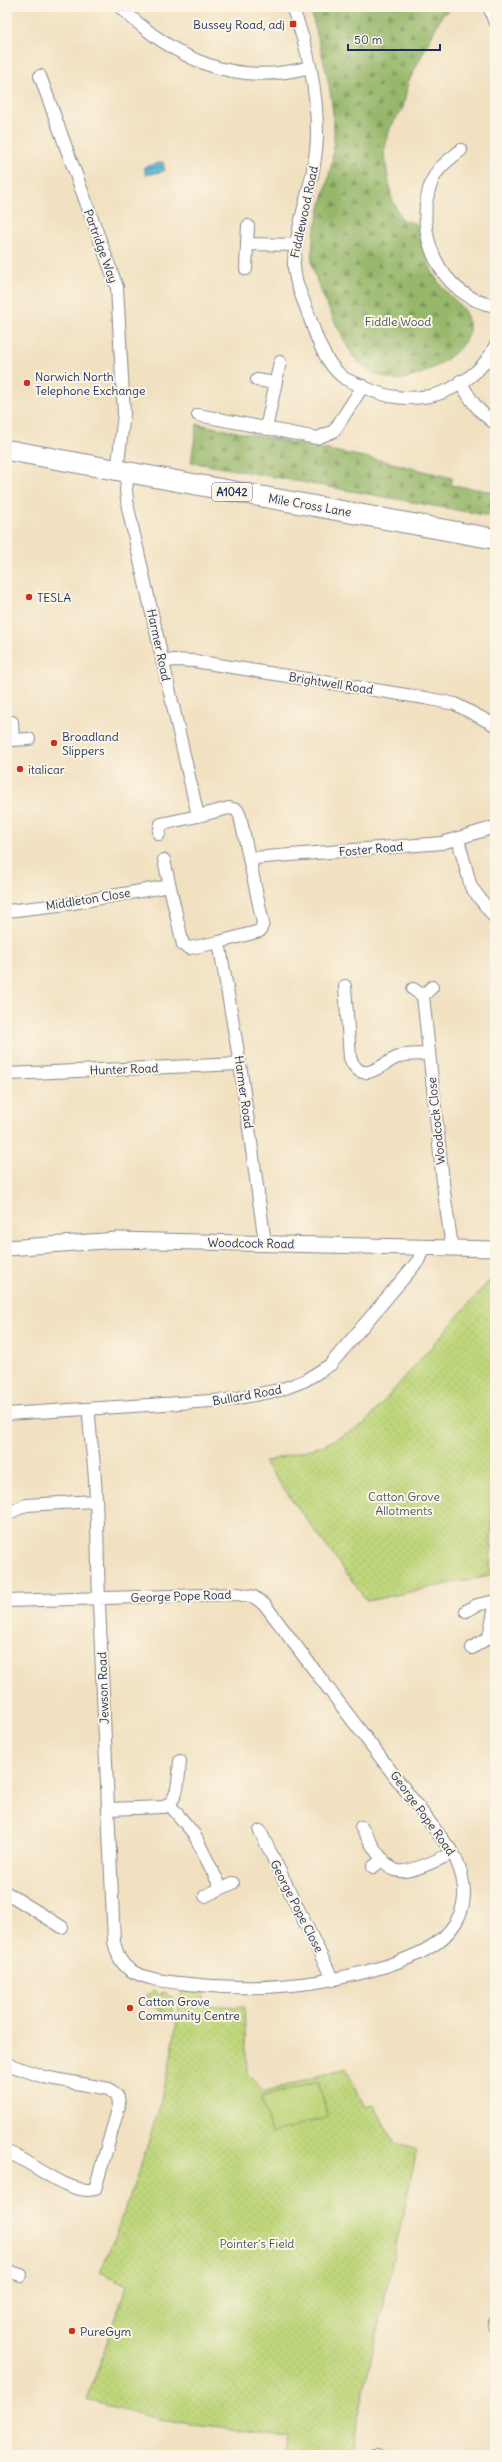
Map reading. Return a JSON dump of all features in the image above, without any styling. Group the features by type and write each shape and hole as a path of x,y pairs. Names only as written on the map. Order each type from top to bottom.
{"highway":[{"name":"Mile Cross Lane","path":"7,450 495,539"}],"street":[{"path":"120,7 158,39 201,64 227,70 255,73 292,71 310,67"},
{"name":"Fiddlewood Road","path":"292,7 310,67 316,103 315,159 296,245 294,275 319,343 329,360 344,378 380,394 399,398 419,398 442,394 485,362 495,346"},
{"path":"491,7 495,19"},
{"name":"Partridge Way","path":"40,76 117,287 124,414 122,472"},
{"path":"461,150 441,167 432,180 425,216 427,234 431,251 449,280 476,300 495,306"},
{"path":"246,269 248,226"},
{"path":"247,244 296,245"},
{"path":"266,429 280,362"},
{"path":"257,380 275,383"},
{"path":"460,381 472,402 482,414 495,423"},
{"path":"198,415 317,438 327,436 334,431 363,386"},
{"name":"Harmer Road","path":"122,472 128,508 162,662 198,816"},
{"name":"Brightwell Road","path":"162,662 174,660 194,661 425,698 455,704 495,725"},
{"path":"12,722 10,740 29,739"},
{"path":"159,834 161,824 229,808 237,810 240,816 264,923 260,931 254,934 190,948 183,945 164,860"},
{"name":"Foster Road","path":"251,866 253,858 442,843 495,827"},
{"path":"458,839 469,883 495,918"},
{"name":"Middleton Close","path":"7,911 67,904 169,886"},
{"name":"Harmer Road","path":"219,942 240,1064 265,1243"},
{"path":"345,986 350,1058 355,1067 363,1072 372,1071 399,1056 429,1054"},
{"name":"Woodcock Close","path":"432,986 418,992 429,1054 452,1247"},
{"name":"Hunter Road","path":"7,1074 240,1064"},
{"name":"Woodcock Road","path":"7,1248 117,1240 495,1249"},
{"name":"Bullard Road","path":"7,1414 89,1410 227,1400 280,1390 304,1381 330,1365 418,1261 421,1254 421,1247"},
{"name":"Jewson Road","path":"89,1410 114,1942 117,1956 122,1964"},
{"path":"7,1514 26,1506 94,1501"},
{"name":"George Pope Road","path":"7,1601 238,1594 254,1597 269,1611 453,1853 462,1870 465,1898 457,1921 447,1934 433,1947 402,1960 333,1980 294,1986 242,1988 196,1985 158,1980 132,1971 122,1964"},
{"path":"466,1611 477,1605 495,1601"},
{"path":"472,1648 489,1637 493,1630 495,1606"},
{"path":"108,1808 164,1806 170,1804 175,1796 180,1761"},
{"path":"170,1804 194,1834 221,1888"},
{"path":"360,1827 383,1859 395,1870 404,1872 453,1853"},
{"name":"George Pope Close","path":"260,1831 333,1980"},
{"path":"373,1867 383,1859"},
{"path":"205,1896 233,1883"},
{"path":"7,1893 62,1927"},
{"path":"7,2064 44,2077 109,2089 118,2097 119,2106 95,2189 88,2191 66,2184 20,2157 7,2152"},
{"path":"7,2271 22,2275"}],"green space":[{"name":"Fiddle Wood","path":"313,7 454,7 442,15 408,83 403,108 390,128 384,152 391,196 402,221 416,223 431,269 443,288 461,306 469,323 468,333 463,344 444,362 419,375 397,380 386,378 376,374 358,362 353,356 333,317 320,289 313,269 312,256 315,227 328,181 333,153 334,135 331,101 325,66 312,15"},
{"path":"197,424 384,461 452,478 451,485 495,492 495,517 191,462"},
{"name":"Catton Grove Allotments","path":"488,1282 495,1282 495,1429 490,1575 367,1601 264,1462 324,1445 363,1425"},
{"path":"154,1990 159,1995 162,1992 175,1999 172,2017 156,2008 145,1997"},
{"name":"Pointer's Field","path":"182,1990 204,1992 204,2005 244,2007 247,2074 265,2092 346,2068 365,2108 373,2105 395,2143 417,2150 350,2455 283,2455 287,2435 174,2423 87,2400 127,2285 100,2272 134,2186 149,2142 162,2097 171,2057"},
{"path":"318,2081 328,2117 271,2133 261,2097"}],"water":[{"path":"163,162 165,171 146,175 144,167"}],"place":[{"name":"Bussey Road, adj","path":"293,24"},
{"name":"Norwich North Telephone Exchange","path":"27,383"},
{"name":"TESLA","path":"29,597"},
{"name":"Broadland Slippers","path":"54,743"},
{"name":"italicar","path":"20,769"},
{"name":"Catton Grove Community Centre","path":"130,2008"},
{"name":"PureGym","path":"72,2331"}]}
